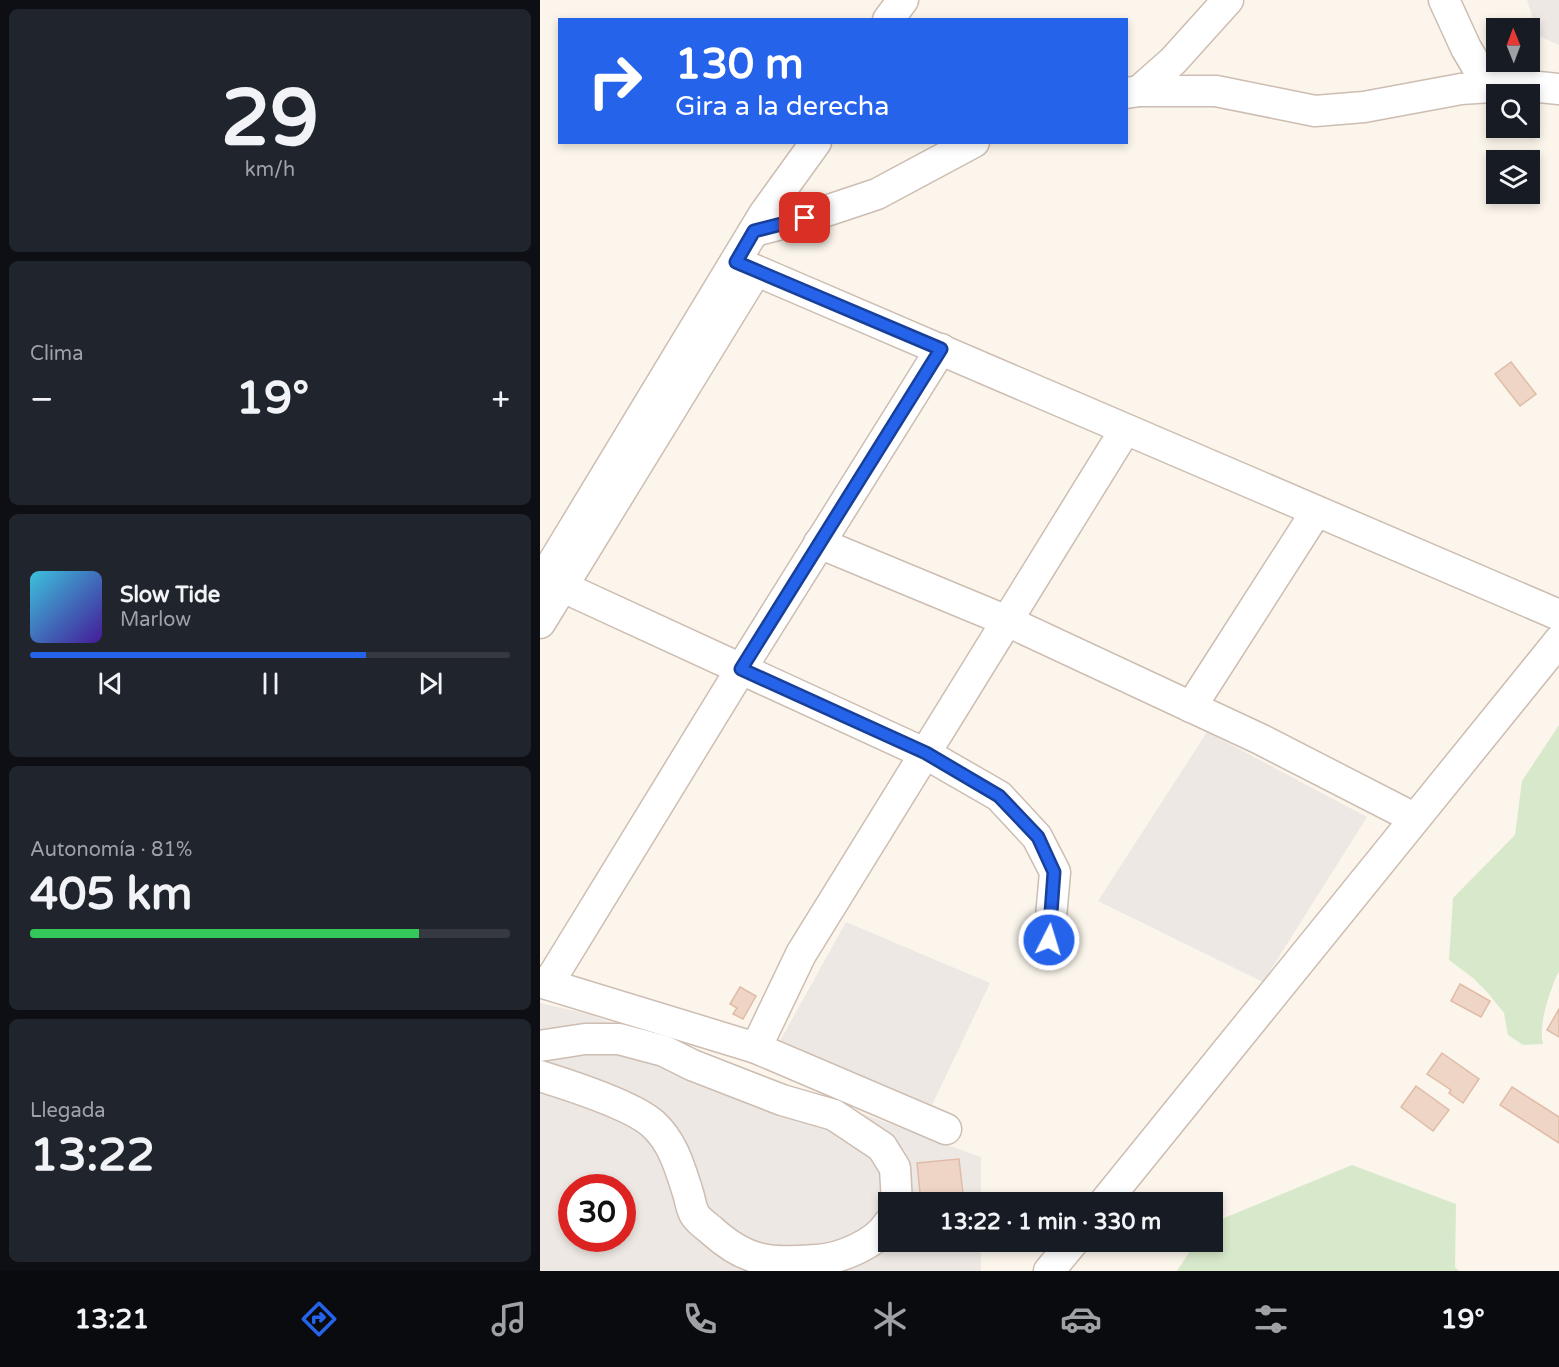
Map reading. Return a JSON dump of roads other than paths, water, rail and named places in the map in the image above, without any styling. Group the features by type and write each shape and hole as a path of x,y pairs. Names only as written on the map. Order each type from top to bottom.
{"street":[{"path":"889,18 901,0"},
{"path":"1133,92 1173,61 1228,0"},
{"path":"1444,0 1466,48 1487,84"},
{"path":"1133,92 1216,91 1315,111 1364,107 1461,89 1486,87"},
{"path":"1540,87 1559,89"},
{"path":"540,623 549,582 746,266 754,231 815,144"},
{"path":"754,231 805,218 877,194 970,144"},
{"path":"746,266 1559,615"},
{"path":"941,349 544,983 756,1048 946,1129"},
{"path":"756,1048 801,954 1125,430"},
{"path":"1191,707 1316,512"},
{"path":"819,543 1007,621 1260,739 1414,818"},
{"path":"549,582 926,753 999,796 1038,837 1054,872 1049,940"},
{"path":"1113,1192 1559,641"},
{"path":"540,1046 585,1039 619,1039 664,1051 692,1065 782,1100 834,1115 882,1147 895,1168 896,1192"},
{"path":"540,1076 631,1110 652,1123 669,1141 695,1215 724,1242 754,1259 786,1262 821,1260 866,1245 878,1236"},
{"path":"1049,1271 1064,1252"}]}
